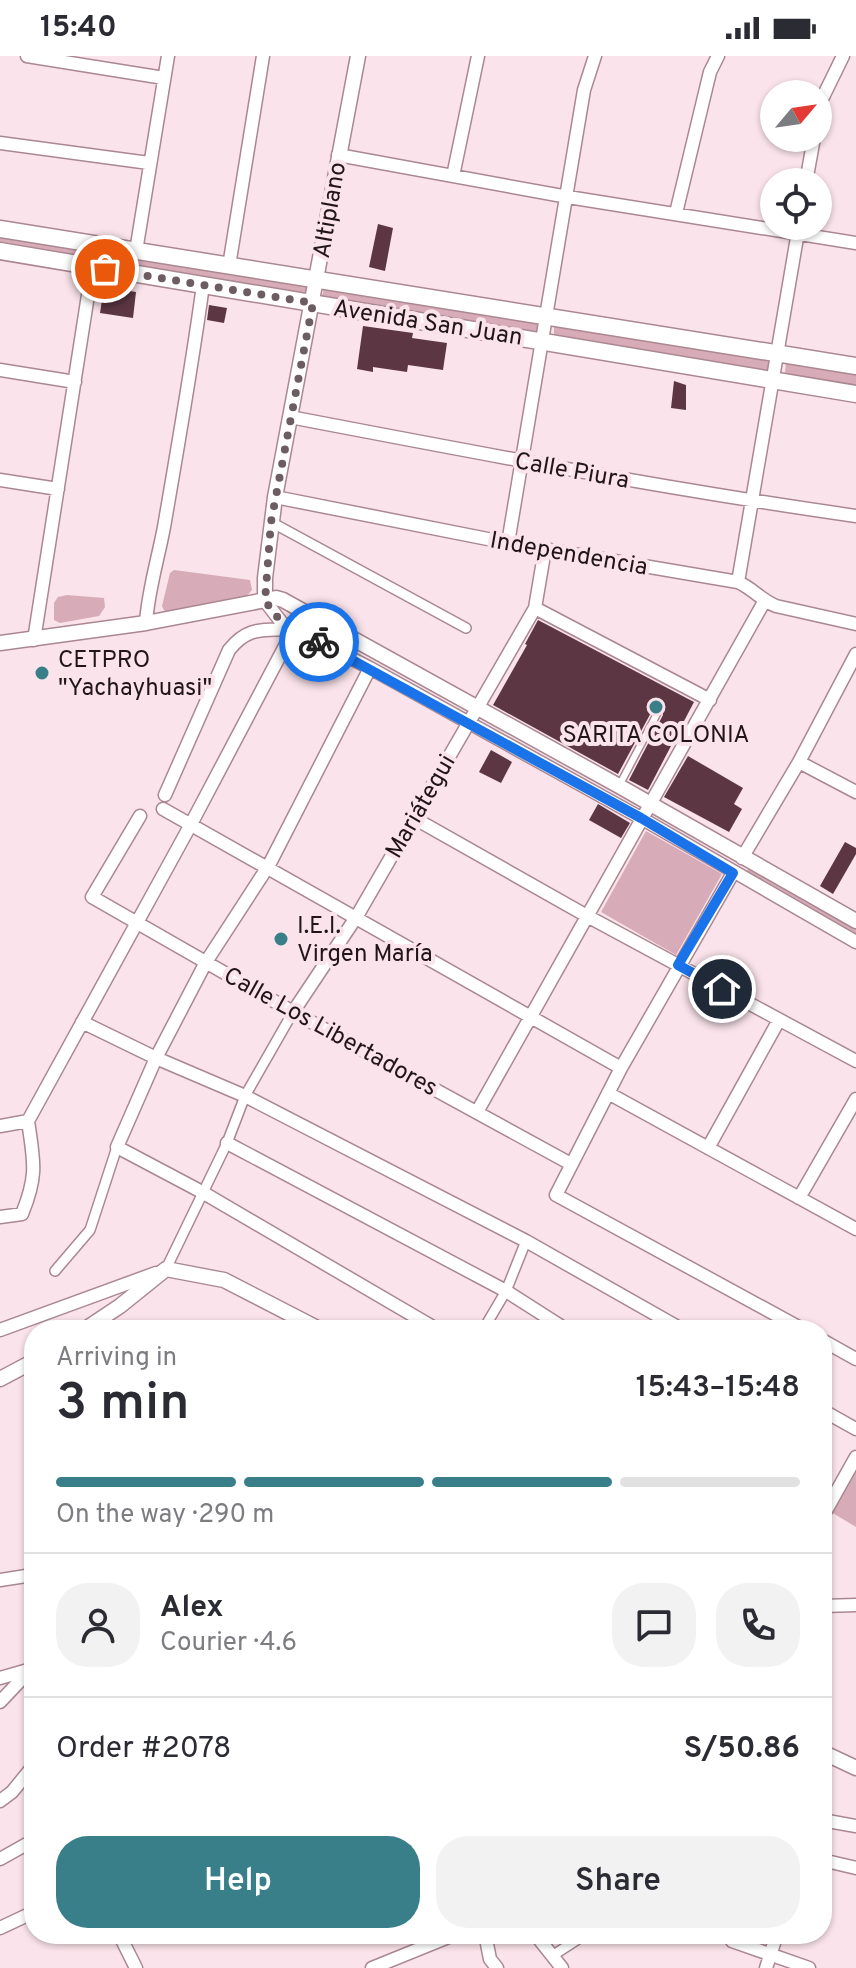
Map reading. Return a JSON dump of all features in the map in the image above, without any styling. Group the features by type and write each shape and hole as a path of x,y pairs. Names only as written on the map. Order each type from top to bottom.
{"main road":[{"name":"Avenida San Juan","path":"0,229 856,366"},
{"name":"Avenida San Juan","path":"0,251 856,394"}],"street":[{"path":"27,56 164,78"},
{"path":"136,251 168,56"},
{"path":"229,266 263,56"},
{"name":"Altiplano","path":"265,601 275,497 358,56"},
{"path":"453,176 478,56"},
{"path":"508,543 584,90 595,56"},
{"path":"676,213 710,72 718,56"},
{"path":"831,80 843,56"},
{"path":"0,143 149,163"},
{"path":"338,155 568,197 760,224"},
{"path":"832,237 856,243"},
{"path":"738,582 796,240"},
{"path":"34,640 96,244"},
{"path":"146,623 147,602 158,563 187,400 203,285"},
{"path":"0,370 75,382"},
{"name":"Calle Piura","path":"290,417 520,462 856,516"},
{"path":"0,480 58,489"},
{"name":"Independencia","path":"275,497 508,543 738,582 764,602 790,611 856,624"},
{"path":"271,522 466,628"},
{"name":"Mariátegui","path":"293,1012 356,917 535,608 545,549"},
{"path":"0,643 146,623 276,598 291,603 856,921"},
{"path":"265,601 282,623 370,668 641,818 856,942"},
{"path":"477,1112 764,602"},
{"path":"535,608 710,700"},
{"path":"165,795 229,650 242,635 251,632 294,629"},
{"path":"0,1217 22,1214 34,1185 28,1121 294,629"},
{"path":"742,858 799,762 856,654"},
{"path":"55,1271 90,1230 117,1147 156,1058 206,962 267,868 370,668"},
{"path":"799,762 856,792"},
{"path":"163,809 621,1068"},
{"name":"Calle Los Libertadores","path":"140,816 92,897 293,1012 571,1164"},
{"path":"412,817 587,916 856,1061"},
{"path":"733,873 621,1068 556,1195 783,1320"},
{"path":"99,1320 166,1269 227,1143 245,1096 293,1012"},
{"path":"708,1148 779,1020"},
{"path":"82,1022 245,1096 526,1241 665,1320"},
{"path":"608,1093 856,1229"},
{"path":"799,1198 856,1099"},
{"path":"0,1126 28,1121"},
{"path":"227,1143 506,1291 551,1320"},
{"path":"117,1147 202,1192 421,1320"},
{"path":"489,1320 506,1291 526,1241"},
{"path":"27,1320 166,1269 224,1280 302,1320"},
{"path":"0,1330 24,1321"},
{"path":"832,1346 856,1359"},
{"path":"0,1379 24,1366"},
{"path":"832,1416 856,1429"},
{"path":"832,1498 856,1457"},
{"path":"0,1580 24,1576"},
{"path":"832,1606 856,1605"},
{"path":"0,1678 24,1670"},
{"path":"0,1702 24,1676"},
{"path":"832,1757 856,1768"},
{"path":"0,1801 24,1777"},
{"path":"832,1822 856,1826"},
{"path":"0,1859 24,1846"},
{"path":"832,1862 856,1868"},
{"path":"0,1928 24,1917"},
{"path":"124,1944 136,1968"},
{"path":"372,1968 429,1944"},
{"path":"487,1944 490,1959 497,1968"},
{"path":"543,1944 562,1968"},
{"path":"552,1956 571,1944"},
{"path":"737,1944 768,1962 809,1968"},
{"path":"402,1954 405,1968"}],"lane":[{"path":"619,786 658,712"}],"shaded area":[{"path":"0,236 86,252 89,253 88,262 0,249"},
{"path":"102,255 305,285 308,288 305,297 101,264"},
{"path":"324,289 536,322 540,326 537,335 321,299"},
{"path":"554,325 772,358 769,371 554,338"},
{"path":"786,361 856,373 856,387 785,374"},
{"path":"174,570 250,580 252,590 244,599 173,614 165,612 162,606 170,573"},
{"path":"58,597 104,598 105,607 99,616 60,623 54,620 54,603"},
{"path":"646,831 722,874 676,955 601,912"},
{"path":"749,868 856,927 856,939 743,877"},
{"path":"856,1470 856,1527 832,1510"}],"building":[{"path":"378,224 393,228 385,271 369,267"},
{"path":"104,287 136,292 133,318 100,313"},
{"path":"209,305 227,308 224,323 207,320"},
{"path":"363,326 413,333 412,338 447,343 443,370 408,365 407,372 373,367 373,372 357,369"},
{"path":"674,381 686,385 686,410 671,408"},
{"path":"538,620 694,702 648,790 629,780 663,715 661,707 653,709 618,774 493,705"},
{"path":"491,750 512,762 501,783 479,772"},
{"path":"688,756 743,788 734,804 742,809 729,832 664,797"},
{"path":"598,804 630,823 621,838 589,820"},
{"path":"845,842 856,848 856,854 833,894 820,886"}],"way so far":[{"path":"105,269 313,303 271,522 265,601 282,623 319,642"}],"place":[{"name":"CETPRO \"Yachayhuasi\"","path":"42,673"},
{"name":"SARITA COLONIA","path":"656,707"},
{"name":"I.E.I. Virgen María","path":"281,939"}],"route":[{"path":"319,642 641,818 733,873 678,965 722,989"}]}
